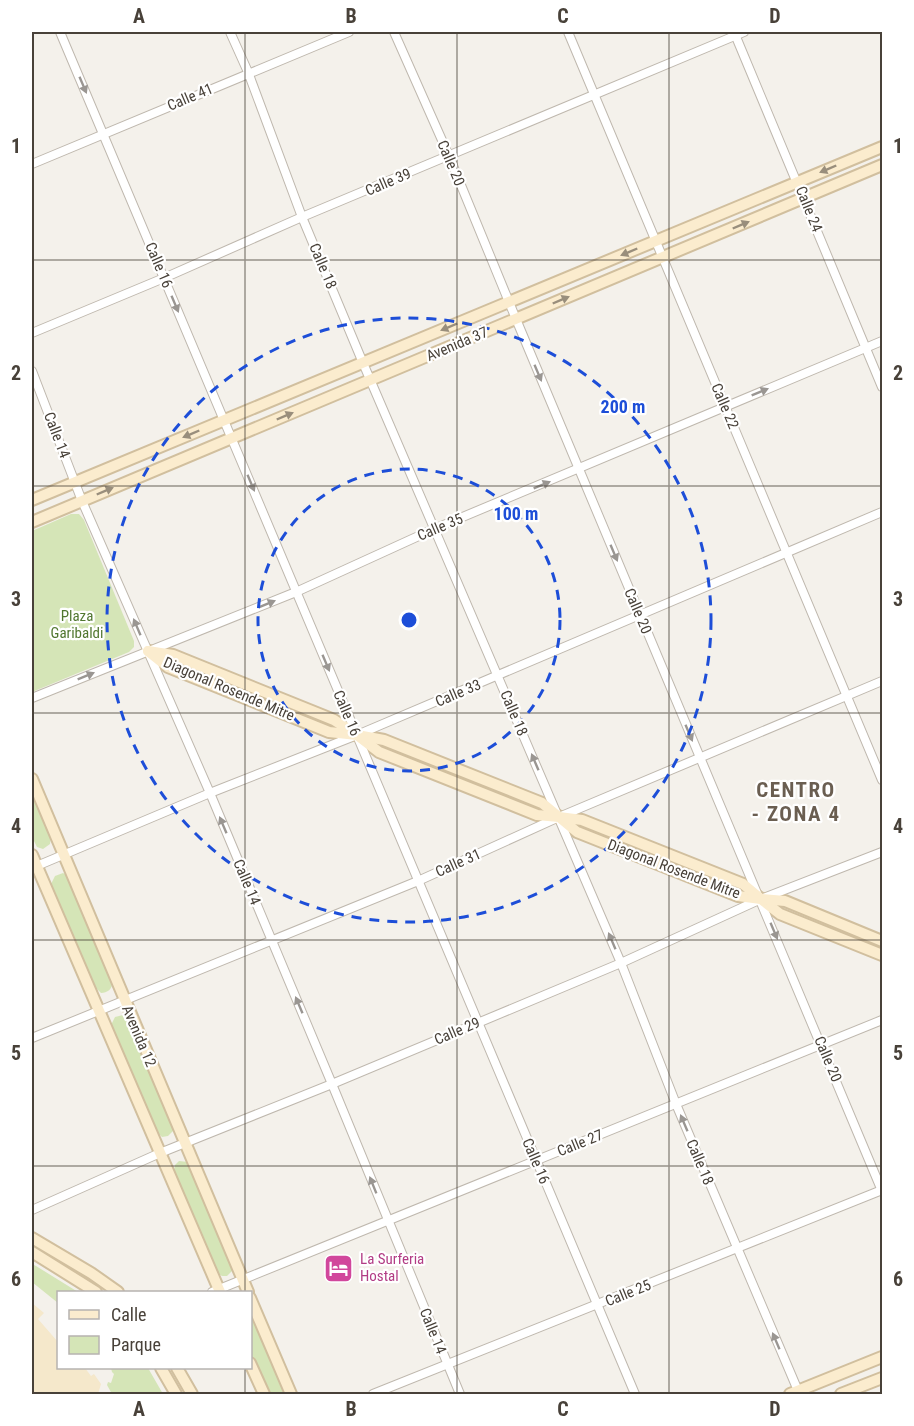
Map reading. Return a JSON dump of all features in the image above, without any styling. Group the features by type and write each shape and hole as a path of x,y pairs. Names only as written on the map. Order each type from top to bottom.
{"main road":[{"name":"Avenida 37","path":"32,500 882,147"},
{"name":"Avenida 37","path":"32,522 882,165"},
{"name":"Diagonal Rosende Mitre","path":"147,651 173,655 334,720 357,735 384,740 542,803 559,817 582,820 743,884 780,914 882,955"},
{"name":"Avenida 12","path":"32,779 247,1291"},
{"name":"Avenida 12","path":"33,863 160,1153 217,1291"},
{"name":"Diagonal Rosende Mitre","path":"761,899 785,901 882,941"},
{"path":"32,1238 91,1273 115,1291"},
{"path":"32,1252 93,1291"},
{"path":"252,1303 291,1395"},
{"path":"796,1393 882,1357"},
{"path":"252,1368 264,1395"},
{"path":"162,1369 176,1395"},
{"path":"178,1369 192,1395"},
{"path":"841,1395 882,1378"}],"street":[{"name":"Calle 16","path":"60,32 634,1395"},
{"name":"Calle 18","path":"230,32 248,72 302,217 621,963 676,1104 796,1393"},
{"name":"Calle 41","path":"32,164 248,72 349,32"},
{"name":"Calle 20","path":"394,32 449,156 882,1191"},
{"name":"Calle 22","path":"568,32 882,780"},
{"name":"Calle 39","path":"32,333 738,33"},
{"name":"Calle 24","path":"738,33 882,387"},
{"name":"Calle 35","path":"32,699 296,592 434,529 882,342"},
{"name":"Calle 14","path":"32,371 82,501 210,793 460,1395"},
{"name":"Calle 33","path":"33,863 63,855 210,793 357,735 882,512"},
{"name":"Calle 31","path":"32,1038 418,881 559,817 882,681"},
{"name":"Calle 29","path":"32,1209 184,1142 332,1084 621,963 761,899 882,852"},
{"name":"Calle 27","path":"219,1291 882,1020"},
{"name":"Calle 25","path":"373,1395 882,1191"}],"green space":[{"name":"Plaza Garibaldi","path":"71,514 79,514 84,520 134,641 134,647 129,652 32,692 32,531"},
{"path":"32,791 51,837 50,844 43,849 37,847 32,837"},
{"path":"63,873 68,876 112,982 111,989 105,992 101,993 96,988 51,884 55,876"},
{"path":"123,1015 128,1018 173,1125 174,1130 168,1136 162,1137 157,1132 111,1025 115,1017"},
{"path":"179,1161 188,1162 234,1269 227,1276 217,1273 174,1171"},
{"path":"32,1264 76,1291 57,1291 57,1302 32,1282"},
{"path":"252,1312 288,1394 268,1394 252,1355"},
{"path":"111,1369 149,1369 163,1394 112,1394 107,1385 108,1382 111,1383 114,1374"}],"sand":[{"path":"32,1303 44,1313 38,1319 57,1341 57,1369 86,1369 91,1376 94,1374 101,1384 98,1394 32,1394"}],"place":[{"name":"La Surferia Hostal","path":"339,1268"}],"district":[{"name":"CENTRO - ZONA 4","path":"796,802"}]}
